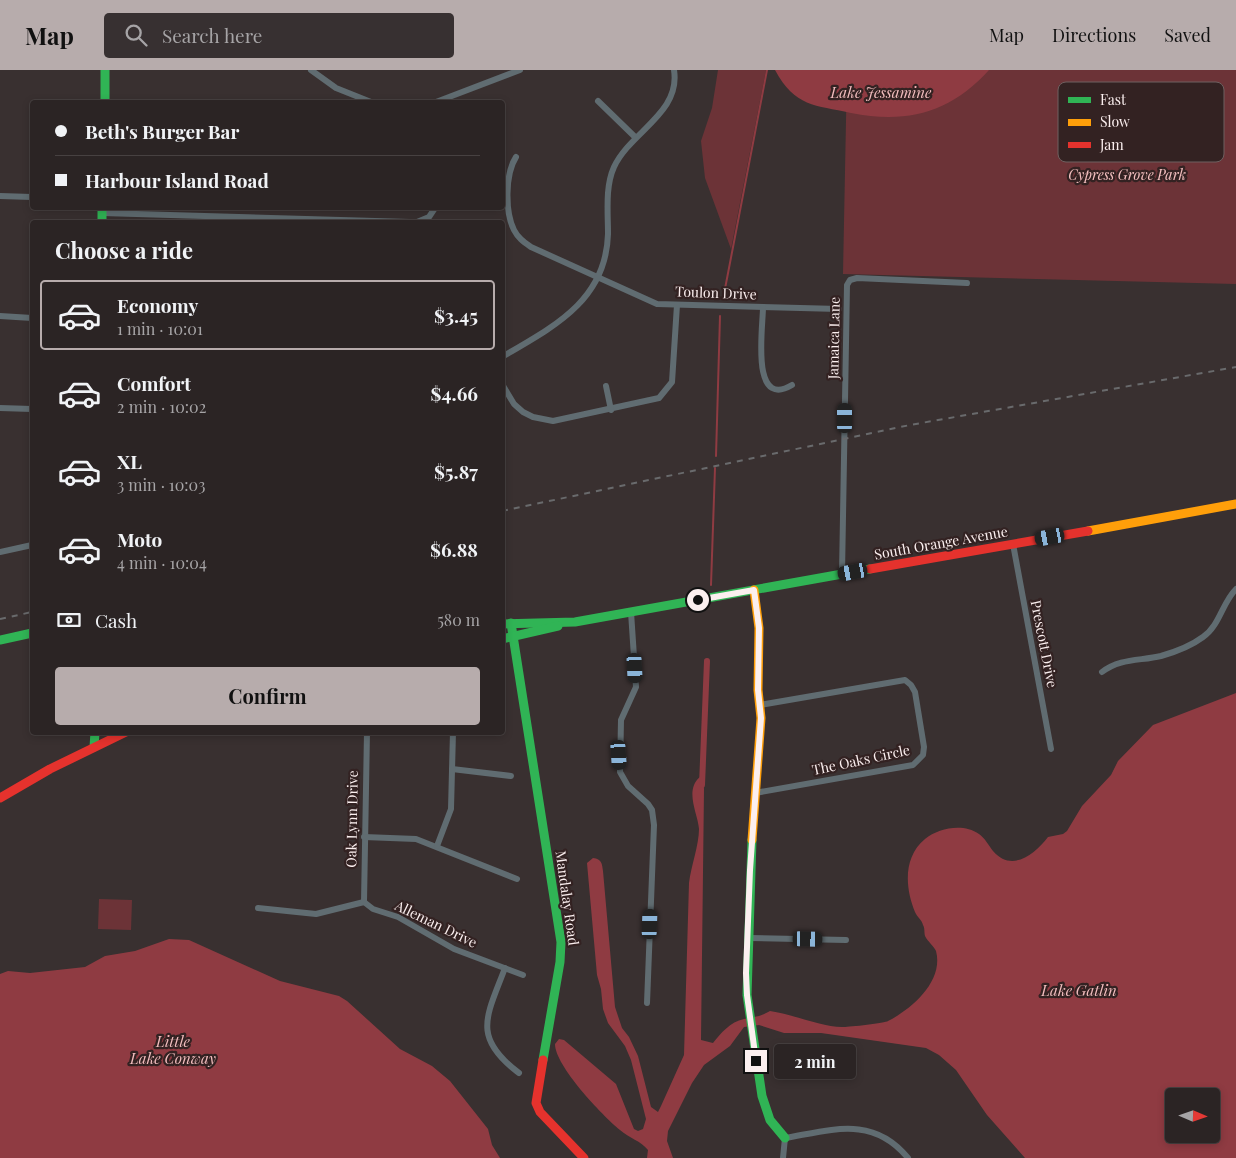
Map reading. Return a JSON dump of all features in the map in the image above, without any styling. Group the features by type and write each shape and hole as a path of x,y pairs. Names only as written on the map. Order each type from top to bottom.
{"street":[{"path":"104,100 105,70"},
{"path":"311,70 336,88 366,100"},
{"path":"441,100 520,70"},
{"path":"505,355 564,320 576,309 598,278 607,248 610,176 621,155 635,137 658,116 671,98 674,87 674,70"},
{"path":"598,101 635,137"},
{"name":"Toulon Drive","path":"516,157 510,171 509,202 511,222 521,240 531,247 657,304 839,309"},
{"path":"0,196 30,197"},
{"path":"422,220 429,217 434,210"},
{"path":"102,214 333,220"},
{"name":"Jamaica Lane","path":"842,574 848,285 850,280 857,278 967,282"},
{"path":"505,389 514,404 523,412 542,420 563,420 659,398 667,391 672,382 677,305"},
{"path":"763,307 762,371 766,383 773,388 781,390 792,385"},
{"path":"0,316 30,318"},
{"path":"606,386 611,410"},
{"path":"0,408 30,409"},
{"name":"South Orange Avenue","path":"507,624 575,622 1236,504"},
{"name":"Prescott Drive","path":"1013,544 1051,749"},
{"path":"0,552 30,545"},
{"path":"1102,672 1112,664 1161,656 1188,646 1205,636 1216,625 1230,596 1236,589"},
{"path":"754,590 759,628 761,718 755,793 746,973 750,1022 762,1096 770,1120 785,1138 783,1158"},
{"path":"631,612 636,687 621,720 619,755 622,779 648,804 652,810 654,825 647,1003"},
{"path":"505,638 575,622"},
{"name":"Mandalay Road","path":"507,624 513,637 561,942 560,962 536,1103 540,1112 584,1158"},
{"path":"0,640 30,633"},
{"name":"The Oaks Circle","path":"755,793 913,765 923,755 924,747 915,692 911,684 905,680 760,705"},
{"path":"94,735 94,747"},
{"path":"0,798 120,735"},
{"name":"Oak Lynn Drive","path":"366,904 364,837 367,735"},
{"path":"437,846 451,809 453,735"},
{"path":"452,769 511,776"},
{"path":"364,837 416,839 517,879"},
{"path":"258,908 316,914 366,904"},
{"name":"Alleman Drive","path":"366,904 398,917 454,949 523,975"},
{"path":"749,938 846,940"},
{"path":"505,968 489,1010 487,1032 495,1052 518,1073"},
{"path":"785,1138 847,1128 861,1128 891,1141 908,1158"}],"green space":[{"path":"718,70 766,70 731,249 705,178 701,141 712,108"},
{"name":"Cypress Grove Park","path":"847,70 1236,70 1236,284 843,274"},
{"path":"99,899 132,900 131,930 98,929"}],"water":[{"name":"Lake Jessamine","path":"775,70 989,70 974,85 943,105 909,116 891,117 871,116 816,106 798,98 790,91"},
{"name":"Lake Gatlin","path":"1236,693 1236,1158 1025,1158 987,1115 956,1070 939,1055 926,1048 821,1033 784,1033 759,1025 744,1027 730,1046 704,1065 692,1083 668,1131 667,1141 673,1158 647,1158 648,1150 620,1130 602,1113 581,1090 563,1065 555,1044 559,1039 564,1040 616,1084 634,1129 638,1131 643,1129 646,1119 631,1060 625,1046 608,1023 603,1009 601,989 597,975 587,863 593,858 600,861 603,868 615,1007 622,1028 629,1037 638,1056 651,1107 658,1112 661,1106 684,1055 689,883 699,829 692,795 695,782 700,777 703,777 704,789 701,1040 713,1043 730,1025 739,1020 759,1016 770,1011 836,1027 886,1022 897,1016 924,993 931,983 937,962 936,951 925,936 924,926 915,912 909,893 908,873 913,855 918,846 937,832 959,828 973,831 981,836 1000,857 1015,861 1023,859 1037,849 1048,837 1063,834 1067,831 1082,806 1111,775 1118,761 1153,725"},
{"name":"Little Lake Conway","path":"169,939 189,940 280,981 339,996 347,1001 400,1049 432,1066 450,1081 488,1129 492,1145 500,1158 0,1158 0,974 8,971 30,973 85,967 105,956 135,951"}],"waterway":[{"path":"724,294 767,70"},
{"path":"716,456 720,316"},
{"path":"711,585 715,468"},
{"path":"702,785 707,661"}],"railway":[{"path":"505,510 910,425 1236,367"},
{"path":"0,619 30,612"}],"traffic: fast":[{"path":"105,70 105,100"},
{"path":"102,210 102,220"},
{"path":"505,624 575,622 870,569"},
{"path":"511,623 561,942 560,962 543,1060"},
{"path":"505,638 558,626"},
{"path":"0,640 30,633"},
{"path":"94,747 95,735"},
{"path":"752,840 747,995 762,1096 770,1120 785,1138"}],"traffic: slow":[{"path":"1088,531 1236,504"},
{"path":"752,840 761,718 758,690 759,628 754,590"}],"traffic: jam":[{"path":"870,569 1088,531"},
{"path":"0,798 50,769 120,735"},
{"path":"543,1060 536,1103 540,1112 584,1158"}],"route":[{"path":"698,600 754,590 758,619 758,690 761,718 750,870 749,938 746,973 756,1061"}]}
